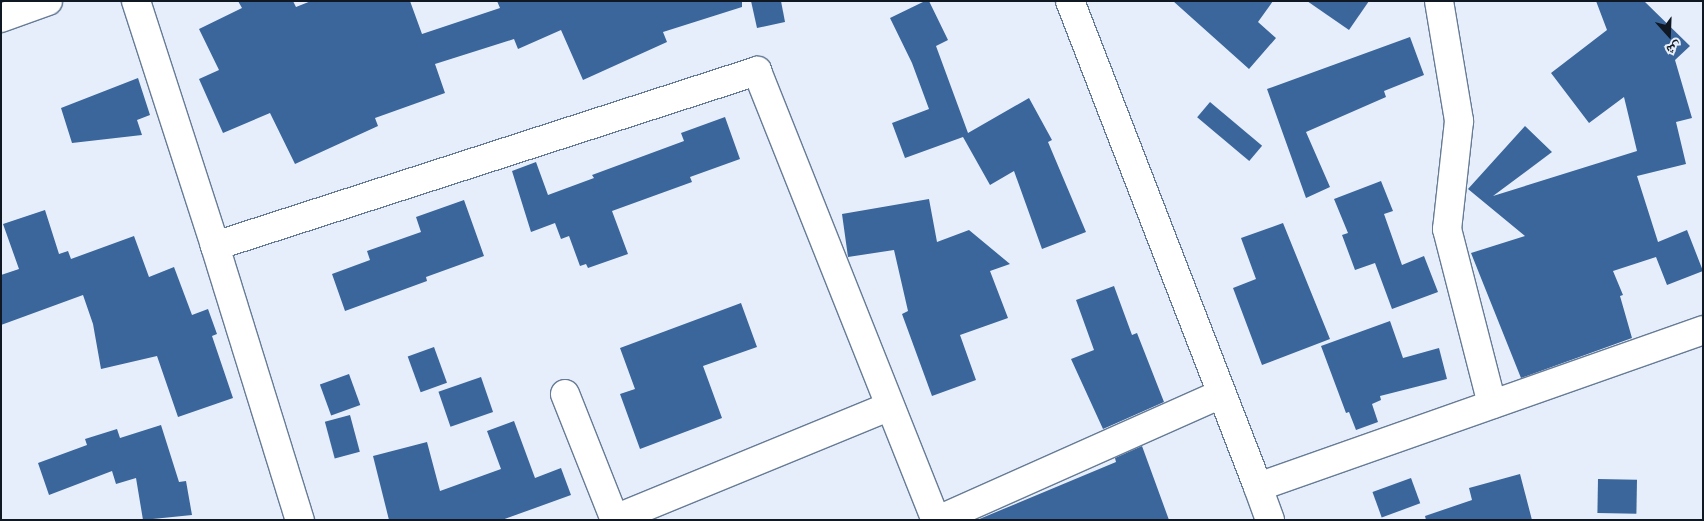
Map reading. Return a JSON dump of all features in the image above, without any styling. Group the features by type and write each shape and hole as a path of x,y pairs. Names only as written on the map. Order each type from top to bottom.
{"street":[{"path":"1,18 48,1"},
{"path":"136,1 215,246 300,520"},
{"path":"1070,1 1270,520"},
{"path":"1439,1 1459,121 1447,229 1492,404"},
{"path":"215,246 757,71 937,520 1221,394"},
{"path":"1258,487 1703,330"},
{"path":"565,394 615,519 890,406"}],"building":[{"path":"238,1 293,1 296,7 311,1 410,1 422,34 500,8 497,1 742,1 742,7 663,32 667,42 583,80 561,30 518,49 514,39 435,64 445,93 375,118 378,126 295,164 270,113 223,133 199,79 219,70 199,29 242,8"},
{"path":"751,1 781,1 785,22 757,28"},
{"path":"925,1 929,1 948,40 936,46 968,133 1029,98 1052,140 1048,142 1086,232 1042,249 1014,171 990,185 963,137 905,158 892,123 929,109 912,63 890,18"},
{"path":"1173,1 1273,1 1258,22 1276,38 1249,69"},
{"path":"1307,1 1369,1 1349,30"},
{"path":"1596,1 1644,1 1690,46 1675,60 1692,118 1676,122 1686,164 1637,176 1658,242 1687,230 1703,271 1667,285 1656,257 1613,271 1623,295 1620,296 1632,338 1521,378 1471,253 1525,236 1468,189 1525,126 1552,152 1493,196 1637,151 1624,97 1589,123 1551,73 1607,30"},
{"path":"1410,37 1424,75 1384,91 1386,97 1306,132 1330,187 1306,198 1267,89"},
{"path":"138,78 150,115 137,120 142,135 72,143 61,108"},
{"path":"1210,102 1262,146 1249,161 1197,117"},
{"path":"725,117 740,159 690,177 692,182 612,211 628,254 588,268 586,264 580,266 569,236 561,239 555,223 531,232 512,171 536,162 548,195 594,178 592,175 684,141 681,133"},
{"path":"1381,181 1393,211 1384,214 1402,265 1424,256 1438,292 1392,309 1375,263 1355,270 1342,235 1348,233 1334,199"},
{"path":"929,199 937,242 969,230 1010,264 990,271 1008,318 960,335 976,380 932,396 902,314 908,311 894,250 848,257 842,214"},
{"path":"464,200 484,256 426,277 427,281 345,311 332,274 370,260 367,251 421,232 416,217"},
{"path":"45,210 59,254 68,251 71,259 134,236 149,277 174,267 192,315 208,309 217,334 212,336 233,398 178,417 157,356 101,369 93,324 83,295 1,325 1,275 19,269 3,224"},
{"path":"1283,223 1330,339 1262,365 1233,288 1256,279 1241,238"},
{"path":"1114,286 1132,335 1137,333 1164,402 1103,429 1071,359 1094,350 1076,300"},
{"path":"741,303 757,347 703,366 722,418 640,449 620,394 635,389 620,348"},
{"path":"1390,321 1403,358 1439,348 1447,379 1380,396 1381,400 1372,404 1378,422 1356,430 1349,412 1346,413 1321,346"},
{"path":"434,347 447,383 421,392 408,357"},
{"path":"349,374 360,405 331,416 320,385"},
{"path":"481,377 493,412 450,427 438,392"},
{"path":"350,415 360,452 335,458 325,422"},
{"path":"514,421 535,478 561,468 571,495 502,520 389,520 373,456 427,442 440,491 501,469 487,431"},
{"path":"161,425 179,482 186,481 192,515 143,520 136,478 116,484 112,471 49,495 38,463 87,445 85,439 117,429 120,438"},
{"path":"1142,446 1169,520 977,520 1116,462 1115,458"},
{"path":"1520,474 1532,520 1426,520 1425,516 1472,500 1469,488"},
{"path":"1411,478 1420,503 1382,517 1372,492"},
{"path":"1598,479 1637,480 1636,514 1597,513"}]}
